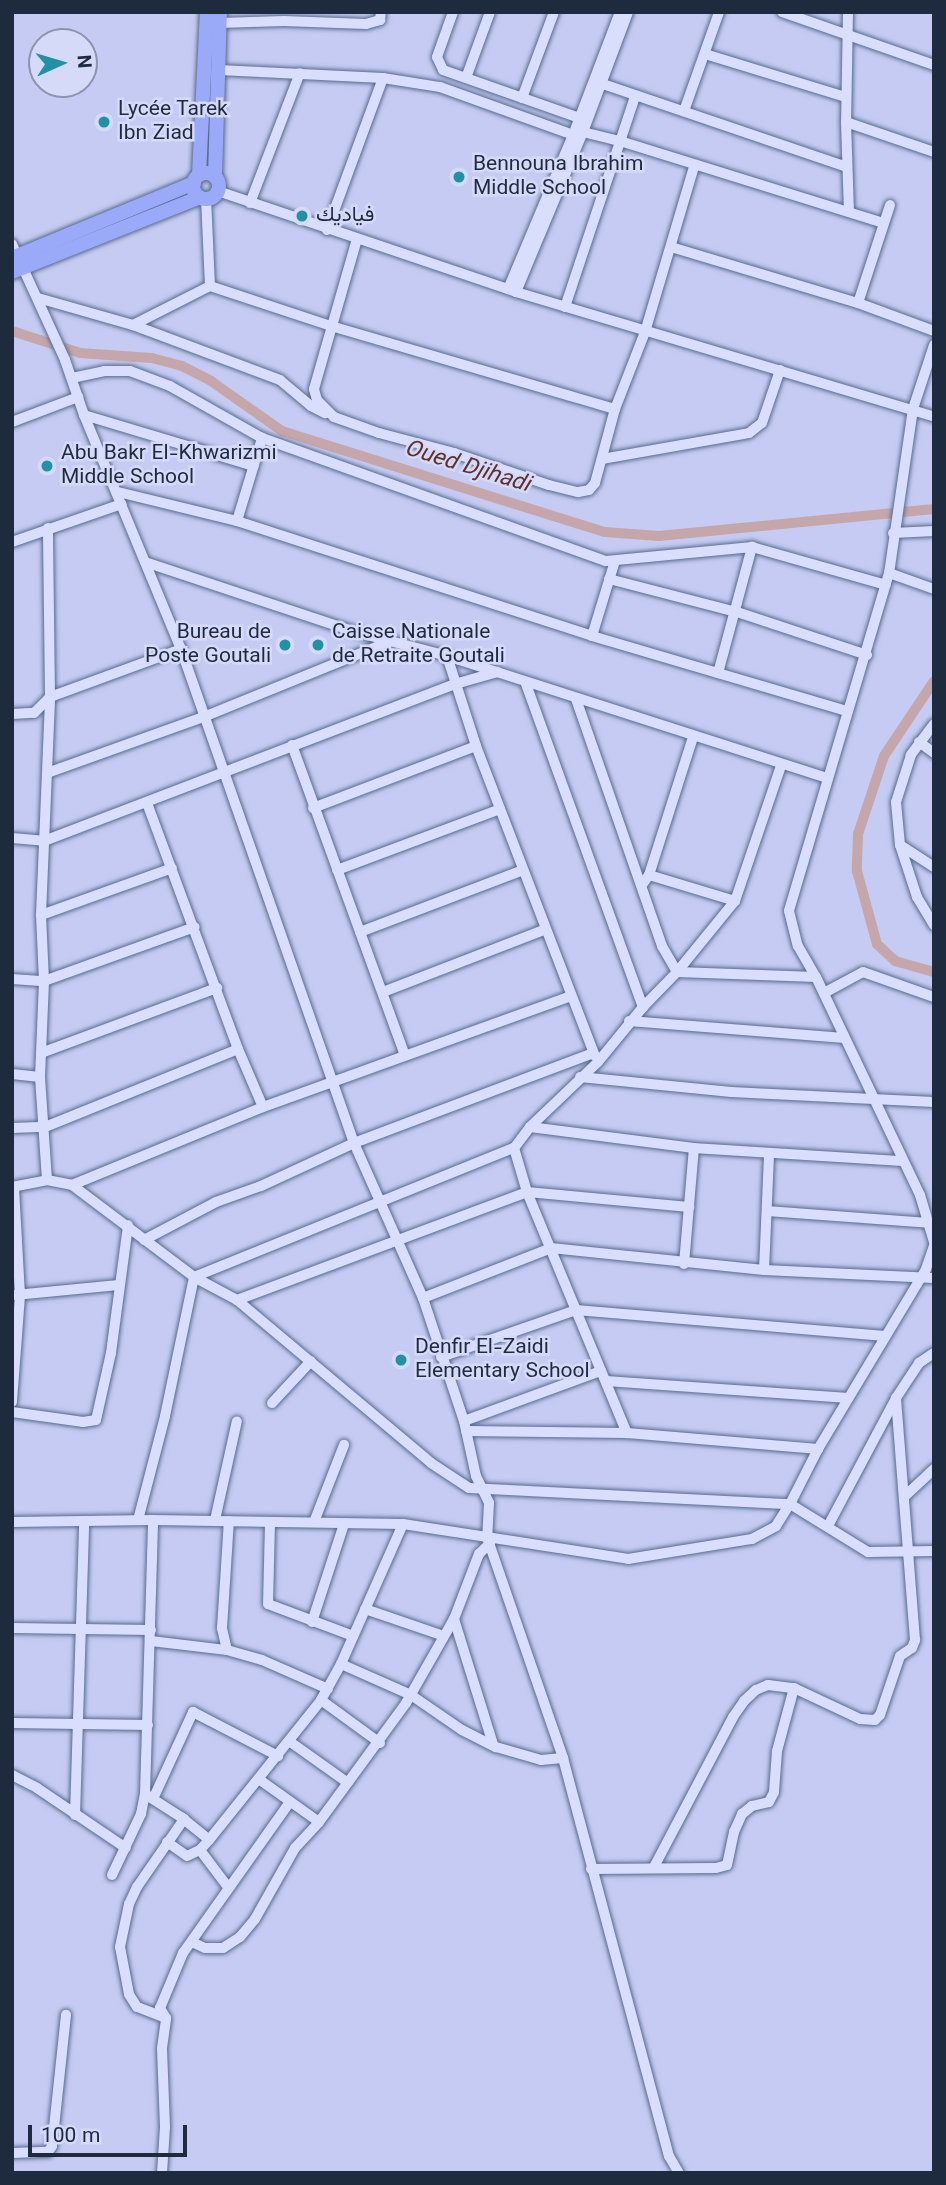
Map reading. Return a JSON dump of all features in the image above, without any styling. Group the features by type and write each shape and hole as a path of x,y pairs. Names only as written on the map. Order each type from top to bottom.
{"main road":[{"path":"205,187 207,12"},
{"path":"205,187 219,70 220,18"},
{"path":"15,260 205,187"}],"street":[{"path":"220,18 284,17 374,24 380,20 381,12"},
{"path":"453,12 437,61 443,70 579,118"},
{"path":"466,78 490,12"},
{"path":"522,98 554,12"},
{"path":"578,133 579,118 598,82 620,12"},
{"path":"512,290 628,12"},
{"path":"684,111 719,12"},
{"path":"782,12 934,65"},
{"path":"848,12 850,34 846,122 849,211"},
{"path":"705,54 846,97"},
{"path":"219,70 383,78 439,87 578,133 620,141 694,167 884,223"},
{"path":"250,204 300,73"},
{"path":"327,230 383,78"},
{"path":"598,82 847,167"},
{"path":"565,307 635,96"},
{"path":"846,122 934,152"},
{"path":"279,380 311,406 379,433 454,453 578,492 592,487 615,409 645,332 694,167"},
{"path":"210,286 205,187 327,230 565,307 934,417"},
{"path":"858,303 890,205"},
{"path":"334,417 317,400 314,388 357,239"},
{"path":"671,247 858,303 934,331"},
{"path":"15,260 38,298 65,360 84,415 181,649 354,1143 422,1298 465,1426 482,1489 489,1503 488,1540 563,1758 672,2173"},
{"path":"133,325 210,286 331,326 615,409"},
{"path":"38,298 133,325 279,380 314,388"},
{"path":"12,1522 215,1520 402,1524 609,1558 660,1556 752,1539 776,1526 818,1449 921,1278 934,1244 920,1195 872,1099 824,993 798,946 789,911 886,585 913,409 934,345"},
{"path":"602,459 749,433 762,423 780,370"},
{"path":"72,378 104,371 130,371 170,386 262,438 592,557 615,561 701,550 752,547 886,585"},
{"path":"12,422 78,397"},
{"path":"84,415 254,466"},
{"path":"237,521 262,438"},
{"path":"12,542 120,498 237,521 592,636 847,711"},
{"path":"47,1180 40,1077 44,981 41,915 50,696 48,528"},
{"path":"894,528 934,531"},
{"path":"718,673 737,612 752,547"},
{"path":"592,636 615,561"},
{"path":"145,562 352,631 447,656 781,766 828,778"},
{"path":"889,573 934,589"},
{"path":"609,579 737,612 867,655"},
{"path":"47,773 206,716 391,640"},
{"path":"12,714 34,713 50,696 181,649"},
{"path":"447,656 476,746 544,930 596,1057"},
{"path":"12,838 44,841 455,684 497,672"},
{"path":"526,684 643,1007"},
{"path":"576,699 663,946 677,972"},
{"path":"934,724 919,742 899,784 896,822 900,845 917,897 934,925"},
{"path":"642,885 649,875 693,737"},
{"path":"919,742 934,753"},
{"path":"292,745 405,1055"},
{"path":"313,808 476,746"},
{"path":"194,1277 514,1148 530,1127 677,972 736,901 781,766"},
{"path":"147,803 238,1049 263,1107"},
{"path":"337,870 500,809"},
{"path":"900,845 934,867"},
{"path":"41,915 172,868"},
{"path":"360,932 523,870"},
{"path":"649,875 736,901"},
{"path":"12,979 44,981 195,927"},
{"path":"383,992 544,930"},
{"path":"677,972 816,977"},
{"path":"824,993 863,972 934,997"},
{"path":"41,1053 217,988"},
{"path":"72,1185 263,1107 571,996"},
{"path":"629,1021 844,1038"},
{"path":"12,1128 45,1127 238,1049"},
{"path":"144,1240 216,1202 261,1186 354,1143 596,1057"},
{"path":"12,1074 40,1077"},
{"path":"580,1077 731,1093 934,1102"},
{"path":"530,1127 694,1148 902,1161"},
{"path":"514,1148 527,1192 627,1433"},
{"path":"684,1264 694,1148"},
{"path":"764,1270 769,1154"},
{"path":"12,1402 16,1295 13,1187 47,1180 72,1185 194,1277 237,1300 431,1462 469,1488 790,1504 868,1552 934,1551"},
{"path":"237,1300 527,1192 689,1207"},
{"path":"767,1211 929,1223"},
{"path":"12,1412 83,1422 96,1420 111,1353 128,1225"},
{"path":"422,1298 551,1248 684,1264 934,1278"},
{"path":"138,1520 165,1416 194,1277"},
{"path":"16,1295 119,1285"},
{"path":"441,1357 576,1310 885,1336"},
{"path":"828,1526 896,1398 919,1363 934,1353"},
{"path":"272,1403 311,1361"},
{"path":"465,1426 604,1376 848,1398"},
{"path":"654,1867 744,1701 768,1685 793,1688 860,1719 875,1720 880,1715 900,1656 912,1648 915,1640 896,1398"},
{"path":"215,1520 237,1421"},
{"path":"465,1426 627,1433 818,1449"},
{"path":"314,1522 344,1445"},
{"path":"905,1496 934,1468"},
{"path":"149,1797 153,1520"},
{"path":"75,1815 84,1521"},
{"path":"227,1650 222,1628 229,1521"},
{"path":"270,1523 268,1604 353,1636"},
{"path":"312,1622 344,1524"},
{"path":"167,1842 185,1855 200,1850 260,1780 321,1700 341,1664 402,1524"},
{"path":"192,1942 205,1948 223,1948 240,1937 255,1919 295,1848 319,1822 380,1743 411,1695 454,1619 479,1554 488,1540"},
{"path":"365,1609 444,1636"},
{"path":"454,1619 493,1744"},
{"path":"12,1628 81,1629 151,1635 262,1660 328,1689"},
{"path":"341,1664 411,1695 463,1730 521,1756 541,1760 563,1758"},
{"path":"591,1869 716,1868 727,1865 734,1832 742,1814 752,1807 769,1802 774,1791 777,1751 793,1688"},
{"path":"321,1700 380,1743"},
{"path":"112,1875 193,1712 278,1756"},
{"path":"12,1723 148,1725"},
{"path":"289,1741 348,1783"},
{"path":"12,1775 37,1788 126,1848"},
{"path":"260,1780 319,1822"},
{"path":"149,1797 184,1819 209,1840"},
{"path":"162,2173 165,2127 162,2048 166,2018 160,2008 178,1963 289,1802"},
{"path":"166,2018 145,2012 133,2001 124,1979 120,1947 129,1904 184,1819"},
{"path":"200,1850 228,1887"},
{"path":"12,2153 48,2152 52,2146 66,2015"},
{"path":"669,2156 679,2173"}],"waterway":[{"name":"Oued Djihadi","path":"12,331 80,353 152,358 182,366 211,381 282,431 605,532 659,536 934,509"},
{"name":"Oued Djihadi","path":"934,681 884,756 858,834 857,871 877,944 895,961 934,972"}],"place":[{"name":"Lycée Tarek Ibn Ziad","path":"104,122"},
{"name":"Bennouna Ibrahim Middle School","path":"459,177"},
{"name":"فياديك","path":"302,216"},
{"name":"Abu Bakr El-Khwarizmi Middle School","path":"47,466"},
{"name":"Bureau de Poste Goutali","path":"285,645"},
{"name":"Caisse Nationale de Retraite Goutali","path":"318,645"},
{"name":"Denfir El-Zaidi Elementary School","path":"401,1360"}]}
